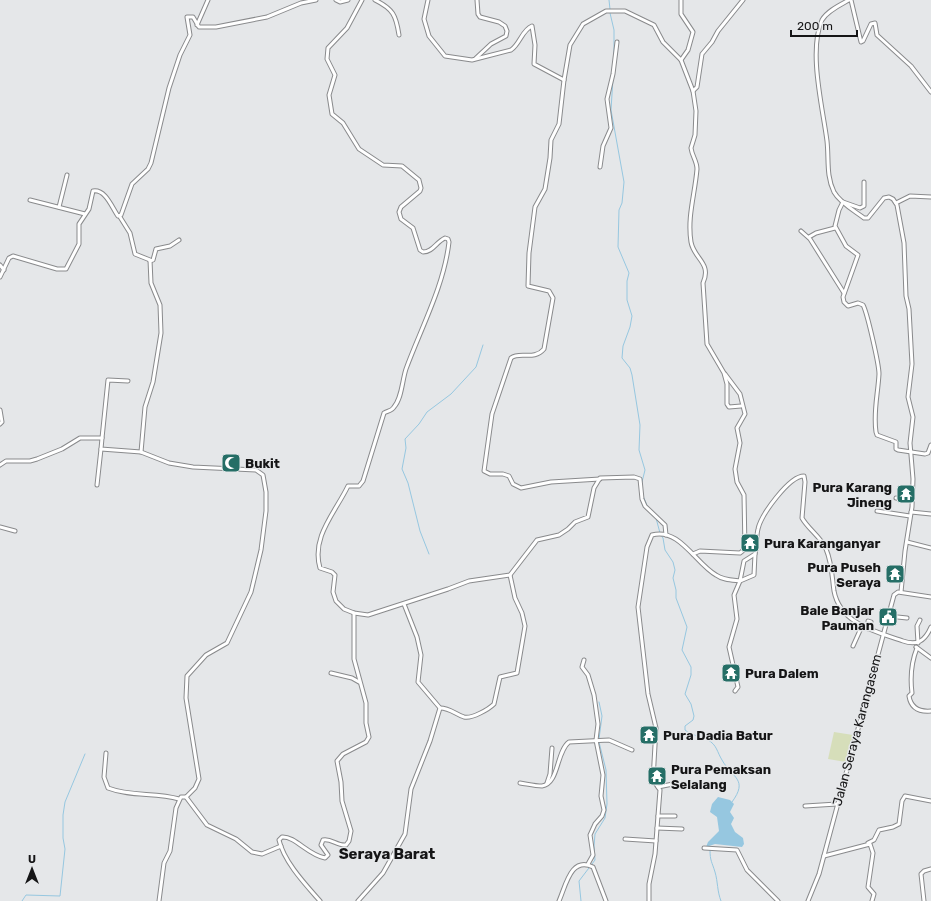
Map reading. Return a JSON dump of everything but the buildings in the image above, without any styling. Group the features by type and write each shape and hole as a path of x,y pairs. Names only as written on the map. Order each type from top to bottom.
{"street":[{"path":"197,25 208,0"},
{"path":"120,217 132,184 148,169 151,163 169,88 180,55 190,35 187,18 193,17 197,25 207,28 216,27 262,18 301,3 310,3 316,0"},
{"path":"336,0 340,2 348,0"},
{"path":"362,0 351,22 332,42 327,53 328,63 335,75 330,95 330,110 332,114 343,123 359,148 383,165 402,166 419,180 421,188 420,191 401,207 399,212 401,219 413,228 420,250 425,252 430,251 439,241 445,238 448,239 449,242 442,276 435,294 433,305 419,334 406,370 399,399 394,408 384,413 362,484 348,486 335,512 326,522 320,538 317,557 320,568 335,574 334,598 344,609 354,614 372,615 469,580 510,575 514,572 524,555 537,540 559,536 575,522 588,517 594,488 600,478"},
{"path":"375,0 387,6 391,11 397,24 398,34"},
{"path":"428,0 424,19 430,40 445,56 460,57 469,61 516,46 526,30 532,26 535,45 534,64 564,80"},
{"path":"475,60 491,44 506,36 507,31 503,24 480,17 478,14 477,0"},
{"path":"680,0 681,14 693,32 688,50 681,60"},
{"path":"693,91 697,86 702,53 713,41 718,30 743,0"},
{"path":"931,92 911,66 877,35 875,23 871,24 863,41 861,42 850,0 824,17 818,38 818,94 827,141 828,173 835,193 843,202 866,218 885,198 890,198 896,203 904,243 906,296 909,309 912,367 908,397 912,417 910,443 912,452 912,500 901,592 931,597"},
{"path":"666,535 665,525 646,506 642,499 640,479 634,477 600,478 551,482 521,488 513,484 509,476 503,474 490,474 484,471 492,414 512,358 515,356 536,355 544,349 553,298 549,291 528,286 529,252 535,207 545,189 551,140 559,124 565,66 572,40 585,22 599,17 606,11 625,12 652,24 669,49 681,60 693,91 696,110 695,135 691,148 696,160 697,168 690,206 690,235 694,251 705,268 706,278 703,283 707,345 740,394 745,415 737,428 740,443 735,469 737,482 744,495 745,549 740,553 700,551 693,554"},
{"path":"600,167 603,146 611,128 607,99 613,74 616,42"},
{"path":"59,207 67,176"},
{"path":"843,202 860,208 864,207 864,182"},
{"path":"0,277 9,258 13,256 57,269 66,268 79,244 78,228 91,204 93,193 97,191 106,197 120,217 130,234 135,254 150,261"},
{"path":"896,203 910,196 931,197"},
{"path":"30,200 85,214"},
{"path":"843,202 839,210 835,228 846,246 858,255 844,293 844,300 846,305 851,306 858,303 864,308 878,363 878,384 874,410 876,434 896,442 896,450 928,453 931,445"},
{"path":"809,237 816,233 835,228"},
{"path":"801,231 809,237 844,293"},
{"path":"141,452 145,407 153,382 161,333 160,305 151,283 150,261 153,260 156,249 170,246 179,240"},
{"path":"0,265 4,270"},
{"path":"724,372 727,384 727,404 729,407 742,406"},
{"path":"97,484 108,380 128,381"},
{"path":"0,410 2,420 0,424"},
{"path":"0,465 6,461 37,459 62,449 80,438 102,438"},
{"path":"101,449 141,452 169,463 193,467 256,470 263,475 266,492 266,511 261,550 251,592 244,610 226,645 206,655 187,676 186,698 199,779 195,788 186,797 183,796 179,799 167,796 124,792 108,788 104,777 106,753"},
{"path":"649,901 649,884 656,841 660,790 653,783 656,728 648,694 638,600 644,577 649,541 654,535 666,535 693,554 718,577 740,581 754,575 757,530 765,511 792,482 800,476 804,476 805,482 802,518 824,546 830,560 835,595 841,606 862,627 896,639 916,643 930,634 931,627"},
{"path":"896,498 912,500"},
{"path":"877,512 910,516"},
{"path":"911,512 931,514"},
{"path":"0,527 15,530"},
{"path":"907,542 931,548"},
{"path":"735,691 738,687 729,647 736,619 734,595 740,581 744,561 755,554"},
{"path":"404,604 417,637 421,655 418,682 440,708 451,710 465,717 471,717 493,705 500,677 517,673 525,626 522,613 515,598 510,575"},
{"name":"Jalan Seraya Karangasem","path":"808,901 817,880 824,856 894,593 901,592"},
{"path":"320,901 292,865 281,846 280,838 288,837 312,854 325,858 328,856 321,845 323,840 328,839 342,845 346,845 349,841 350,825 342,801 341,782 337,762 343,754 368,739 366,703 359,682 354,654 354,614"},
{"path":"888,616 906,618"},
{"path":"920,620 917,626 917,648 911,671 912,693 909,696 909,700 913,706 920,711 931,711"},
{"path":"868,621 871,622 868,629"},
{"path":"853,646 864,623"},
{"path":"896,639 897,634"},
{"path":"917,648 931,658"},
{"path":"584,660 582,667 591,682 597,720 596,740 602,767 601,796 604,810 602,816 595,824 590,836 593,855 589,865"},
{"path":"331,673 347,676 359,682"},
{"path":"358,901 383,873 405,834 411,789 430,741 440,708"},
{"path":"520,783 546,784 554,776 559,757 569,742 609,740 632,750"},
{"path":"546,784 550,775 552,748"},
{"path":"658,787 673,784"},
{"path":"824,856 868,843 874,840 879,830 899,824 902,801 905,796 931,801"},
{"path":"186,797 207,825 236,839 252,852 262,854 281,846"},
{"path":"159,901 164,863 170,851 179,799"},
{"path":"805,806 837,804"},
{"path":"658,816 675,816"},
{"path":"657,828 682,829"},
{"path":"625,839 656,841"},
{"path":"868,843 872,845 873,850 868,887 874,894 872,901"},
{"path":"704,848 731,849 739,852 740,859 747,870 778,901"},
{"path":"559,901 574,869 579,864 593,867 606,901"},
{"path":"924,901 921,874 924,871 931,869"}],"green space":[{"path":"834,732 853,735 846,762 828,759"}],"water":[{"path":"718,797 730,800 734,804 730,812 734,818 731,824 735,832 743,838 744,844 742,847 715,844 706,847 708,842 719,831 717,817 710,812 712,804"}],"waterway":[{"path":"609,0 610,9"},
{"path":"610,13 614,30 614,53"},
{"path":"613,78 611,110 624,182 622,203 619,210 618,247 629,273 627,281 627,300 632,316 630,327 623,346 622,358 630,368 632,375 640,425 639,450 645,470 642,482"},
{"path":"429,554 420,531 408,483 402,469 406,448 405,439 419,424 427,412 451,394 476,367 483,345"},
{"path":"644,498 648,508"},
{"path":"656,518 660,533"},
{"path":"661,535 665,550 673,562 675,570 673,578 676,598 687,627 682,650 691,667 691,675 685,694 691,704 694,716 693,720 685,726 685,730 691,734 708,740 713,744 726,766 737,779 739,788 732,802"},
{"path":"599,702 602,716 599,739"},
{"path":"581,901 579,881 595,860 595,834 605,818 607,804 606,770 599,742"},
{"path":"22,901 26,895 60,896 65,849 63,838 63,815 65,802 85,754"},
{"path":"710,850 721,901"}],"place":[{"name":"Bukit","path":"231,463"},
{"name":"Pura Karang Jineng","path":"906,494"},
{"name":"Pura Karanganyar","path":"750,543"},
{"name":"Pura Puseh Seraya","path":"895,574"},
{"name":"Bale Banjar Pauman","path":"888,617"},
{"name":"Pura Dalem","path":"731,673"},
{"name":"Pura Dadia Batur","path":"649,735"},
{"name":"Pura Pemaksan Selalang","path":"657,776"}],"district":[{"name":"Seraya Barat","path":"387,854"}]}
